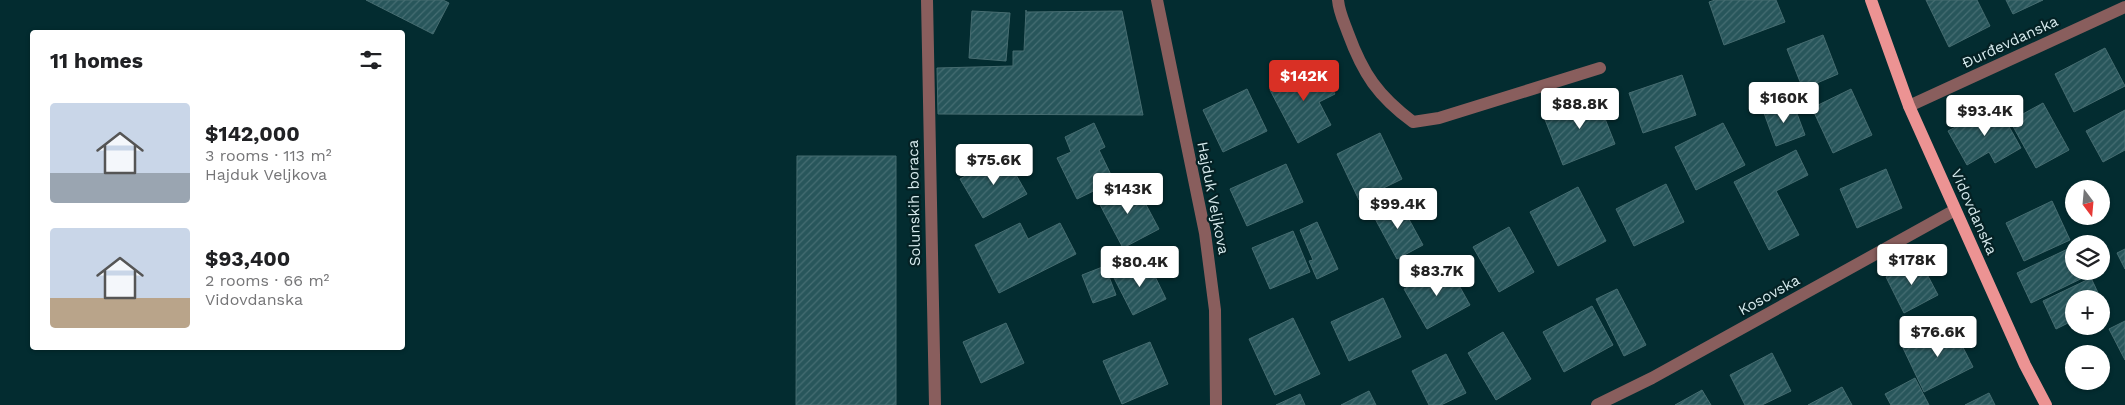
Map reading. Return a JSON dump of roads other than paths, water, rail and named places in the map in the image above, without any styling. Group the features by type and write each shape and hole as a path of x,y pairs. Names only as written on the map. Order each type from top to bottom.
{"main road":[{"name":"Vidovdanska","path":"1871,0 1909,106 2025,365 2046,405"}],"street":[{"name":"Solunskih boraca","path":"927,0 935,405"},
{"name":"Hajduk Veljkova","path":"1157,0 1205,233 1215,310 1216,405"},
{"path":"1338,0 1354,47 1372,84 1391,106 1413,122 1439,118 1600,68"},
{"name":"Đurđevdanska","path":"1909,106 2125,7"},
{"name":"Kosovska","path":"1597,405 1661,373 1955,210"}]}
